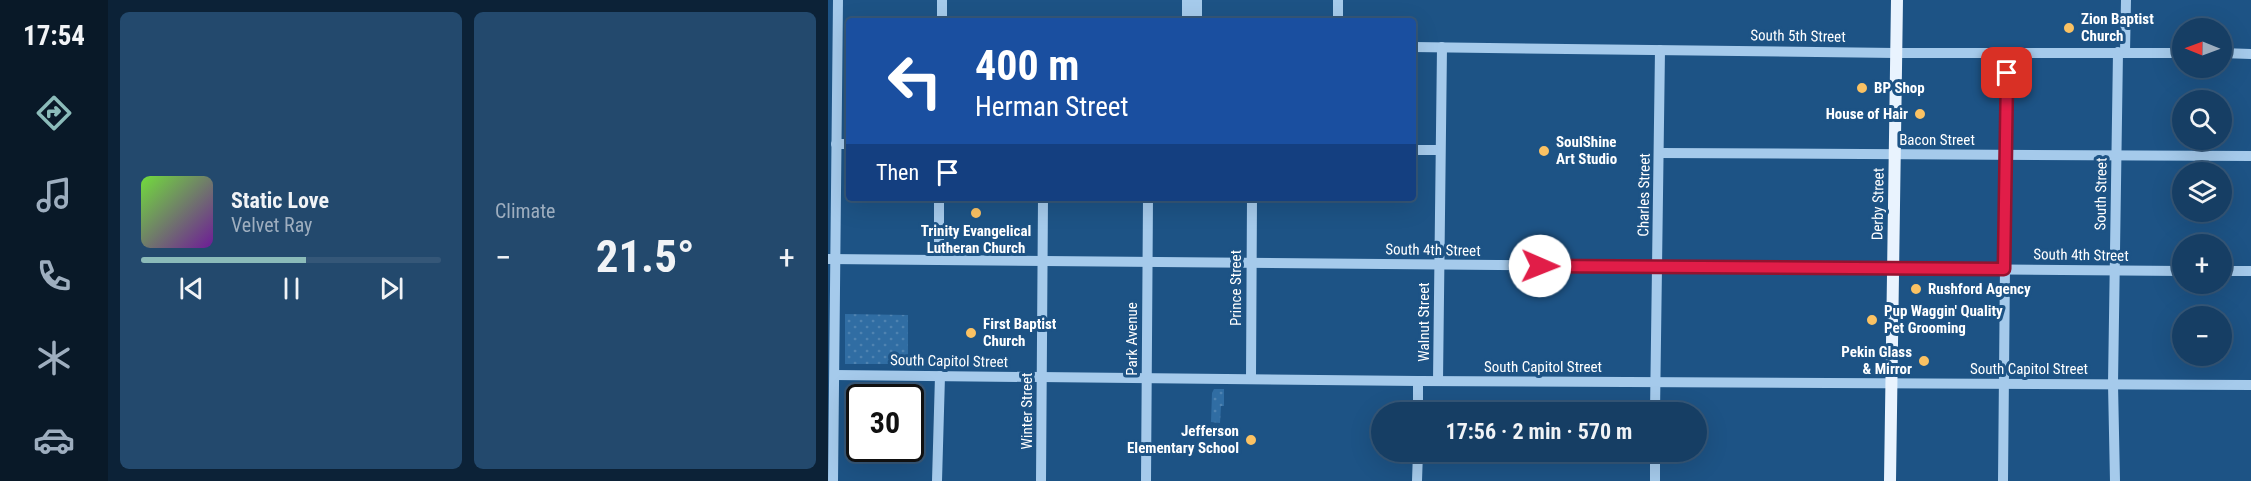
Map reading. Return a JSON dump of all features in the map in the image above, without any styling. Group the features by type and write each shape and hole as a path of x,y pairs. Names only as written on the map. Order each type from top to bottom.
{"main road":[{"name":"Derby Street","path":"1890,481 1897,0"}],"street":[{"path":"833,481 831,418 835,375 831,259 836,144 832,116 843,41 838,0"},
{"path":"942,0 942,18"},
{"path":"1187,0 1187,18"},
{"path":"1197,0 1197,18"},
{"path":"1338,0 1338,18"},
{"name":"South Street","path":"2115,481 2116,155 2126,0"},
{"name":"South 5th Street","path":"1416,47 1896,53 2172,52"},
{"name":"Walnut Street","path":"1438,381 1442,47"},
{"name":"Charles Street","path":"1655,402 1660,50"},
{"path":"2003,481 2007,52"},
{"path":"2232,53 2251,54"},
{"path":"836,144 846,144"},
{"path":"1416,150 1440,150"},
{"name":"Bacon Street","path":"1659,153 2251,156"},
{"path":"939,201 939,259"},
{"name":"Winter Street","path":"1041,481 1043,201"},
{"name":"Park Avenue","path":"1146,481 1148,201"},
{"name":"Prince Street","path":"1251,378 1252,201"},
{"name":"South 4th Street","path":"831,259 2172,271"},
{"path":"2232,271 2251,272"},
{"name":"South Capitol Street","path":"835,375 1418,381 2251,385"},
{"path":"937,481 940,376"},
{"name":"Walnut Street","path":"1418,381 1418,402"},
{"path":"1417,481 1418,462"},
{"path":"1655,462 1655,481"}],"shaded area":[{"path":"845,314 908,315 908,364 845,364"},
{"path":"1214,389 1224,389 1224,406 1221,406 1220,423 1211,422"}],"place":[{"name":"Zion Baptist Church","path":"2069,28"},
{"name":"BP Shop","path":"1862,88"},
{"name":"House of Hair","path":"1920,114"},
{"name":"SoulShine Art Studio","path":"1544,151"},
{"name":"Trinity Evangelical Lutheran Church","path":"976,213"},
{"name":"Rushford Agency","path":"1916,289"},
{"name":"Pup Waggin' Quality Pet Grooming","path":"1872,320"},
{"name":"First Baptist Church","path":"971,333"},
{"name":"Pekin Glass & Mirror","path":"1924,361"},
{"name":"Jefferson Elementary School","path":"1251,440"}],"route":[{"path":"1540,266 2004,269 2007,73"}]}
